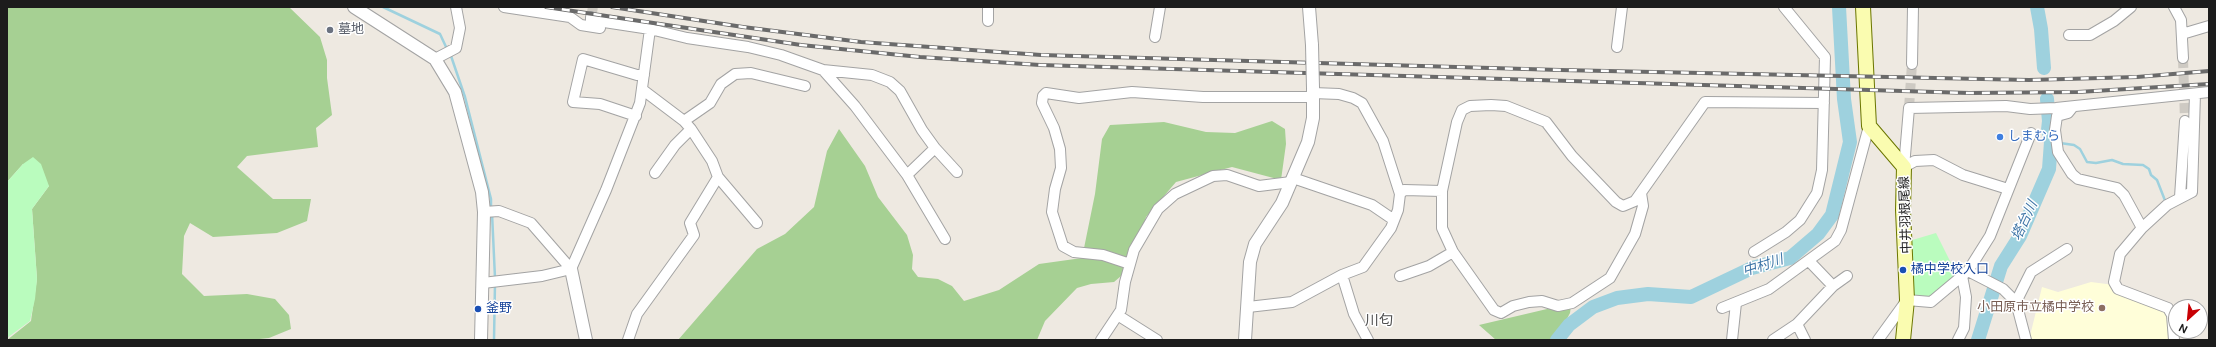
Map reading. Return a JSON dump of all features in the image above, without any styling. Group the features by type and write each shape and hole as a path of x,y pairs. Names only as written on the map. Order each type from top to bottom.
{"main road":[{"path":"1863,7 1869,126"},
{"name":"中井羽根尾線","path":"1869,126 1904,167 1903,210 1908,300 1903,340"}],"street":[{"path":"354,7 417,46 444,54 456,48 460,28 456,7"},
{"path":"504,7 570,18 581,25 612,30"},
{"path":"988,7 988,21"},
{"path":"1155,37 1160,7"},
{"path":"1245,340 1250,262 1256,244 1282,203 1308,142 1313,118 1312,45 1309,7"},
{"path":"1617,47 1622,7"},
{"path":"1754,252 1786,232 1800,220 1817,192 1822,170 1825,57 1784,7"},
{"path":"1912,64 1913,7"},
{"path":"2069,34 2090,35 2114,21 2131,7"},
{"path":"2174,7 2181,20 2183,58"},
{"path":"591,17 591,20 761,50 782,55 823,70 872,75 890,82 900,90 922,130 935,148 957,172"},
{"path":"2182,34 2209,26"},
{"path":"571,269 579,255 636,116 643,90 650,30"},
{"path":"444,54 482,192 489,212 481,340"},
{"path":"636,116 600,104 573,102 584,59 637,75 644,75"},
{"path":"823,70 855,106 907,175 945,239"},
{"path":"684,121 710,103 721,84 735,74 751,73 805,86"},
{"path":"643,90 684,121 691,129 712,161 718,177 757,223"},
{"path":"1130,264 1103,255 1074,252 1063,246 1052,212 1055,189 1061,168 1060,149 1054,128 1042,103 1043,96 1046,93 1079,98 1132,92 1203,97 1313,93 1339,94 1353,98 1362,103 1383,141 1400,194 1398,210 1392,228 1363,267 1342,275 1292,302 1248,307"},
{"path":"1904,167 1909,108 2006,106 2037,109 2056,108 2209,92"},
{"path":"2174,340 2172,315 2168,308 2118,289 2114,282 2120,254 2142,228 2167,205 2192,192 2195,94"},
{"path":"1641,193 1643,206 1635,234 1610,278 1572,303 1558,306 1542,301 1529,302 1513,306 1501,313 1494,310 1453,252 1442,228 1442,191 1457,122 1462,110 1470,106 1506,106 1546,122 1572,156 1616,202 1623,206 1635,201 1705,102 1824,103"},
{"path":"2073,106 2068,113 2057,116 2055,130 2058,152 2072,174 2078,180 2117,188 2124,195 2142,228"},
{"path":"2180,197 2185,121"},
{"path":"1722,308 1769,289 1809,262 1835,241 1841,230 1869,126"},
{"path":"655,173 675,145 691,129"},
{"path":"1878,340 1908,300 1931,302 1965,274 1990,236 2031,133"},
{"path":"907,175 935,148"},
{"path":"1904,167 1915,161 1934,160 1963,175 2008,189"},
{"path":"1102,340 1118,316 1124,300 1125,282 1134,250 1158,209 1175,194 1213,176 1227,176 1259,186 1292,180 1372,204 1394,220"},
{"path":"628,340 637,314 694,235 690,223 718,177"},
{"path":"1400,194 1404,190 1442,191"},
{"path":"489,212 531,223 571,269 586,340"},
{"path":"2016,302 2031,272 2067,249"},
{"path":"1400,276 1429,266 1453,252"},
{"path":"1809,262 1834,286"},
{"path":"485,283 499,282 571,269"},
{"path":"1965,274 1998,286 2016,302 2026,339"},
{"path":"1958,340 1964,328 1966,297 1965,274"},
{"path":"1342,275 1354,314 1368,340"},
{"path":"1773,340 1797,324 1834,286 1846,276"},
{"path":"1732,340 1736,303"},
{"path":"1118,316 1157,340"},
{"path":"1797,324 1805,340"}],"shaded area":[{"name":"小田原市立橘中学校","path":"2091,282 2114,285 2165,305 2168,316 2168,339 2175,340 2029,340 2042,287 2058,292"}],"green space":[{"path":"7,7 289,7 320,37 327,60 327,78 332,115 316,128 318,147 247,156 237,167 273,199 311,199 307,221 277,233 213,237 190,223 184,236 182,274 204,296 247,294 275,299 289,315 291,329 269,338 250,340 7,340 31,321 37,279 32,209 49,186 23,164 7,182"},
{"path":"1272,121 1285,129 1286,144 1281,180 1232,167 1176,182 1146,217 1134,265 1114,282 1091,284 1077,288 1045,321 1037,340 678,340 757,249 785,234 814,207 827,151 839,129 865,166 878,197 907,235 913,255 912,269 918,277 938,279 952,286 964,301 999,290 1039,264 1082,258 1095,194 1102,139 1110,125 1164,122 1206,132 1235,133"},
{"path":"33,157 41,164 49,186 32,209 37,279 35,299 30,321 7,338 7,182 23,164"},
{"path":"1936,233 1957,275 1929,298 1912,296 1909,241"},
{"path":"1571,306 1570,313 1556,340 1496,340 1479,325 1547,309"}],"waterway":[{"path":"383,7 440,34 447,49"},
{"name":"中村川","path":"1557,340 1569,325 1593,307 1617,298 1648,294 1691,297 1752,268 1790,258 1818,234 1832,215 1850,142 1844,99 1839,7"},
{"name":"塔台川","path":"2037,7 2041,29 2044,68"},
{"path":"450,53 465,97 491,199 491,208"},
{"name":"塔台川","path":"1978,340 2001,266 2020,236 2049,169 2051,142 2048,130 2049,121 2047,99"},
{"path":"2060,143 2074,145 2080,149 2087,162 2096,163 2112,160 2123,164 2143,165 2149,169 2151,175 2157,180 2166,203"},
{"path":"492,213 495,278"},
{"path":"494,340 495,283"}],"tunnel":[{"path":"591,17 593,7"},
{"path":"2183,58 2185,121"},
{"path":"1909,108 1912,64"}],"railway":[{"path":"546,7 801,45 920,57 1040,65 1969,93 2078,92 2209,84"},
{"path":"612,7 743,27 861,42 1041,55 1560,70 2029,80 2137,77 2209,71"}],"place":[{"name":"墓地","path":"330,30"},
{"name":"しまむら","path":"2000,137"},
{"name":"橘中学校入口","path":"1903,270"},
{"name":"小田原市立橘中学校","path":"2102,308"},
{"name":"釜野","path":"478,309"}],"district":[{"name":"川匂","path":"1379,321"}]}
